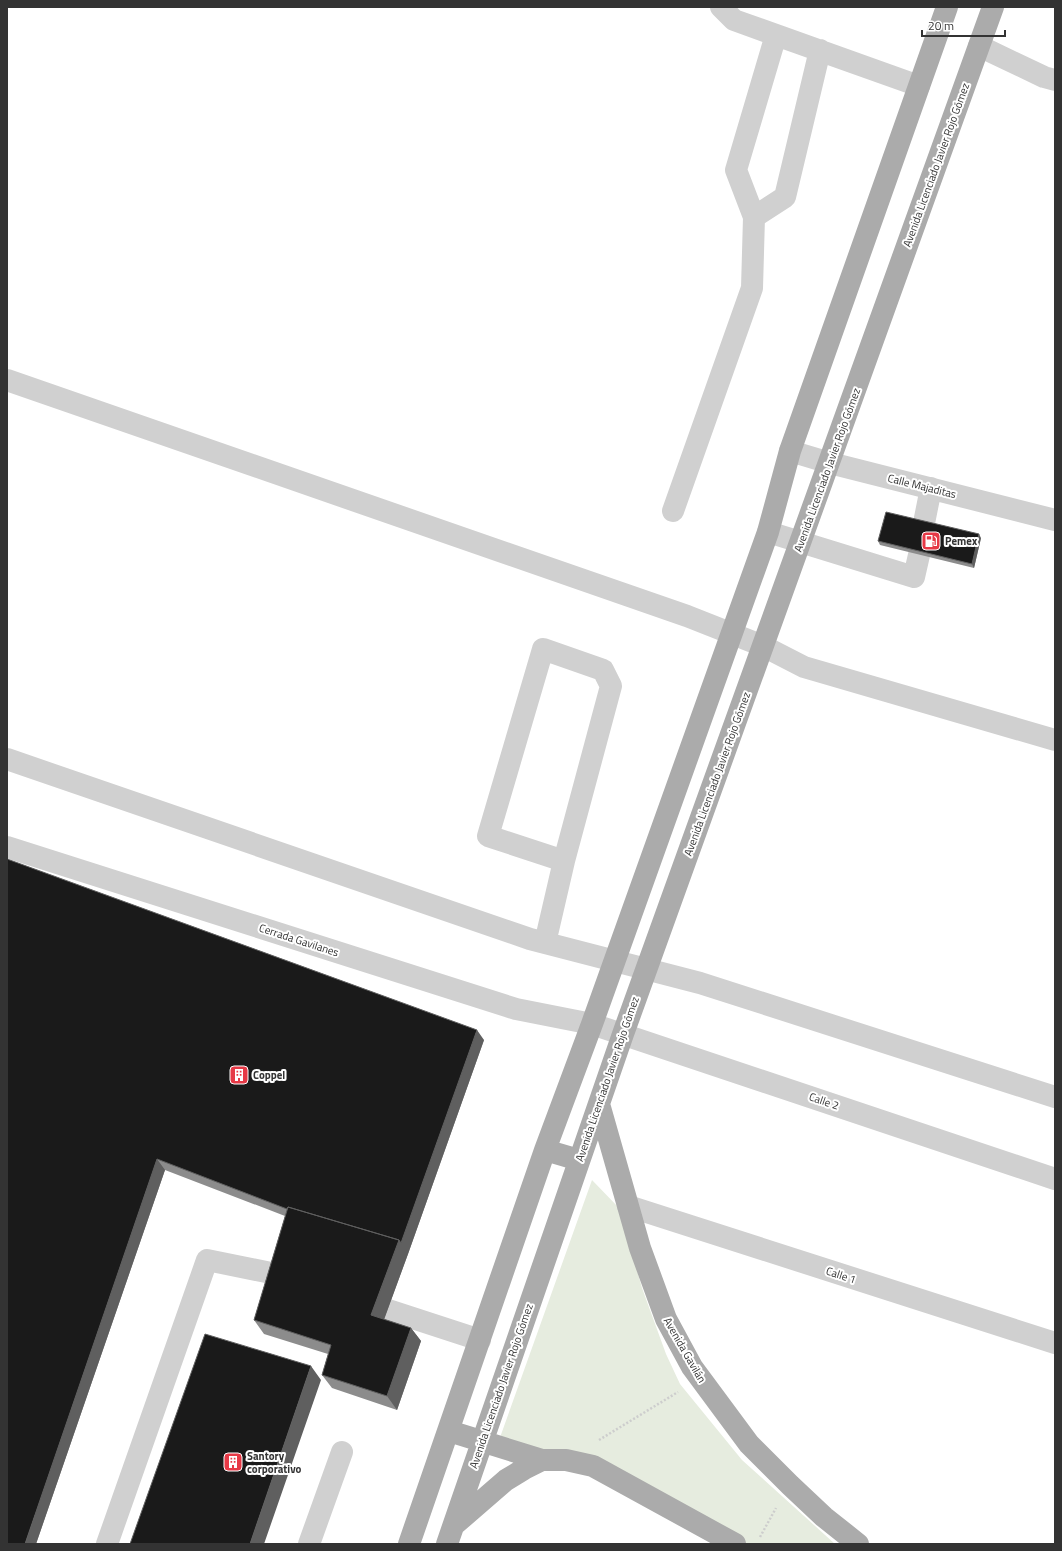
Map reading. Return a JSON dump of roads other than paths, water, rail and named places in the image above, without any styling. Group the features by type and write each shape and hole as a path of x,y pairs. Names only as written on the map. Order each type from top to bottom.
{"main road":[{"name":"Avenida Licenciado Javier Rojo Gómez","path":"450,1535 623,1034 993,7"},
{"path":"409,1544 545,1150 592,1024 768,532 790,451 919,86 944,8"},
{"name":"Avenida Gavilán","path":"599,1104 628,1206 666,1319 700,1379 749,1444 824,1517 858,1544"},
{"path":"545,1150 579,1160"},
{"path":"449,1431 483,1440 542,1460 566,1460 593,1466 735,1544"},
{"path":"450,1535 506,1480 542,1460"}],"street":[{"path":"721,7 734,20 919,86"},
{"path":"673,511 752,288 754,217 736,170 776,35"},
{"path":"978,46 1044,77 1055,80"},
{"path":"754,217 785,197 820,50"},
{"path":"7,380 687,616 763,646 804,667 1055,740"},
{"name":"Calle Majaditas","path":"790,451 1055,520"},
{"path":"924,523 931,488"},
{"path":"768,532 914,577 919,555"},
{"path":"545,943 564,861 611,686 603,670 543,649 488,836 564,861"},
{"path":"7,759 515,934 614,962 700,983 1055,1097"},
{"name":"Cerrada Gavilanes","path":"7,847 516,1009 592,1024"},
{"name":"Calle 2","path":"592,1024 1055,1179"},
{"name":"Calle 1","path":"628,1206 1055,1343"},
{"path":"107,1544 207,1260 281,1275"},
{"path":"388,1310 480,1340"},
{"path":"309,1544 342,1452"}],"place":[{"name":"Pemex","path":"931,541"},
{"name":"Coppel","path":"239,1075"},
{"name":"Santory corporativo","path":"233,1462"}]}
